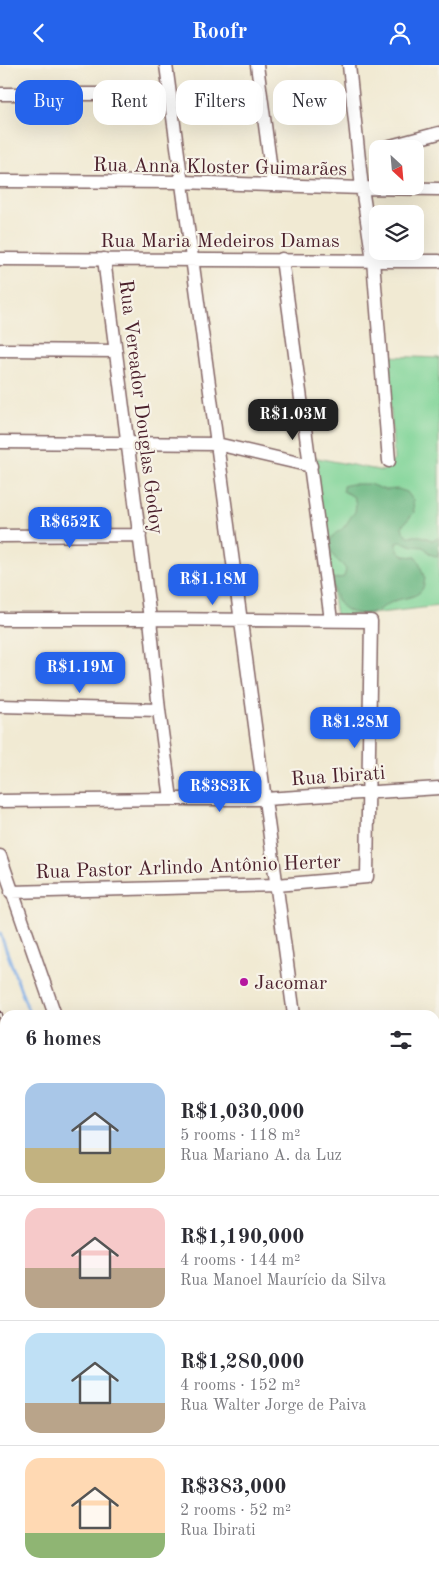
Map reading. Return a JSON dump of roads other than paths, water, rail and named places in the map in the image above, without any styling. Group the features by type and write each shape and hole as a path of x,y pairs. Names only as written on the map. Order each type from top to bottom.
{"street":[{"path":"166,65 293,1010"},
{"path":"257,65 273,185"},
{"path":"349,65 362,188 369,234"},
{"path":"0,94 170,94"},
{"path":"412,140 439,133"},
{"path":"359,154 369,151"},
{"name":"Rua Anna Kloster Guimarães","path":"0,181 181,182 439,189"},
{"name":"Rua Maria Medeiros Damas","path":"0,259 369,260"},
{"name":"Rua Vereador Douglas Godoy","path":"104,259 140,535 159,710 171,799"},
{"path":"282,259 331,620"},
{"path":"373,260 390,461"},
{"name":"Rua Maria Medeiros Damas","path":"373,260 439,261"},
{"path":"0,350 116,351"},
{"path":"0,442 217,443 311,466"},
{"path":"0,536 140,535"},
{"path":"0,619 370,621 368,791"},
{"path":"0,706 159,710"},
{"name":"Rua Ibirati","path":"0,801 265,799 439,788"},
{"name":"Rua Pastor Arlindo Antônio Herter","path":"11,892 276,885 367,877 368,791"},
{"path":"0,856 53,1010"}],"waterway":[{"path":"0,933 28,1010"}],"place":[{"name":"Jacomar","path":"244,982"}]}
